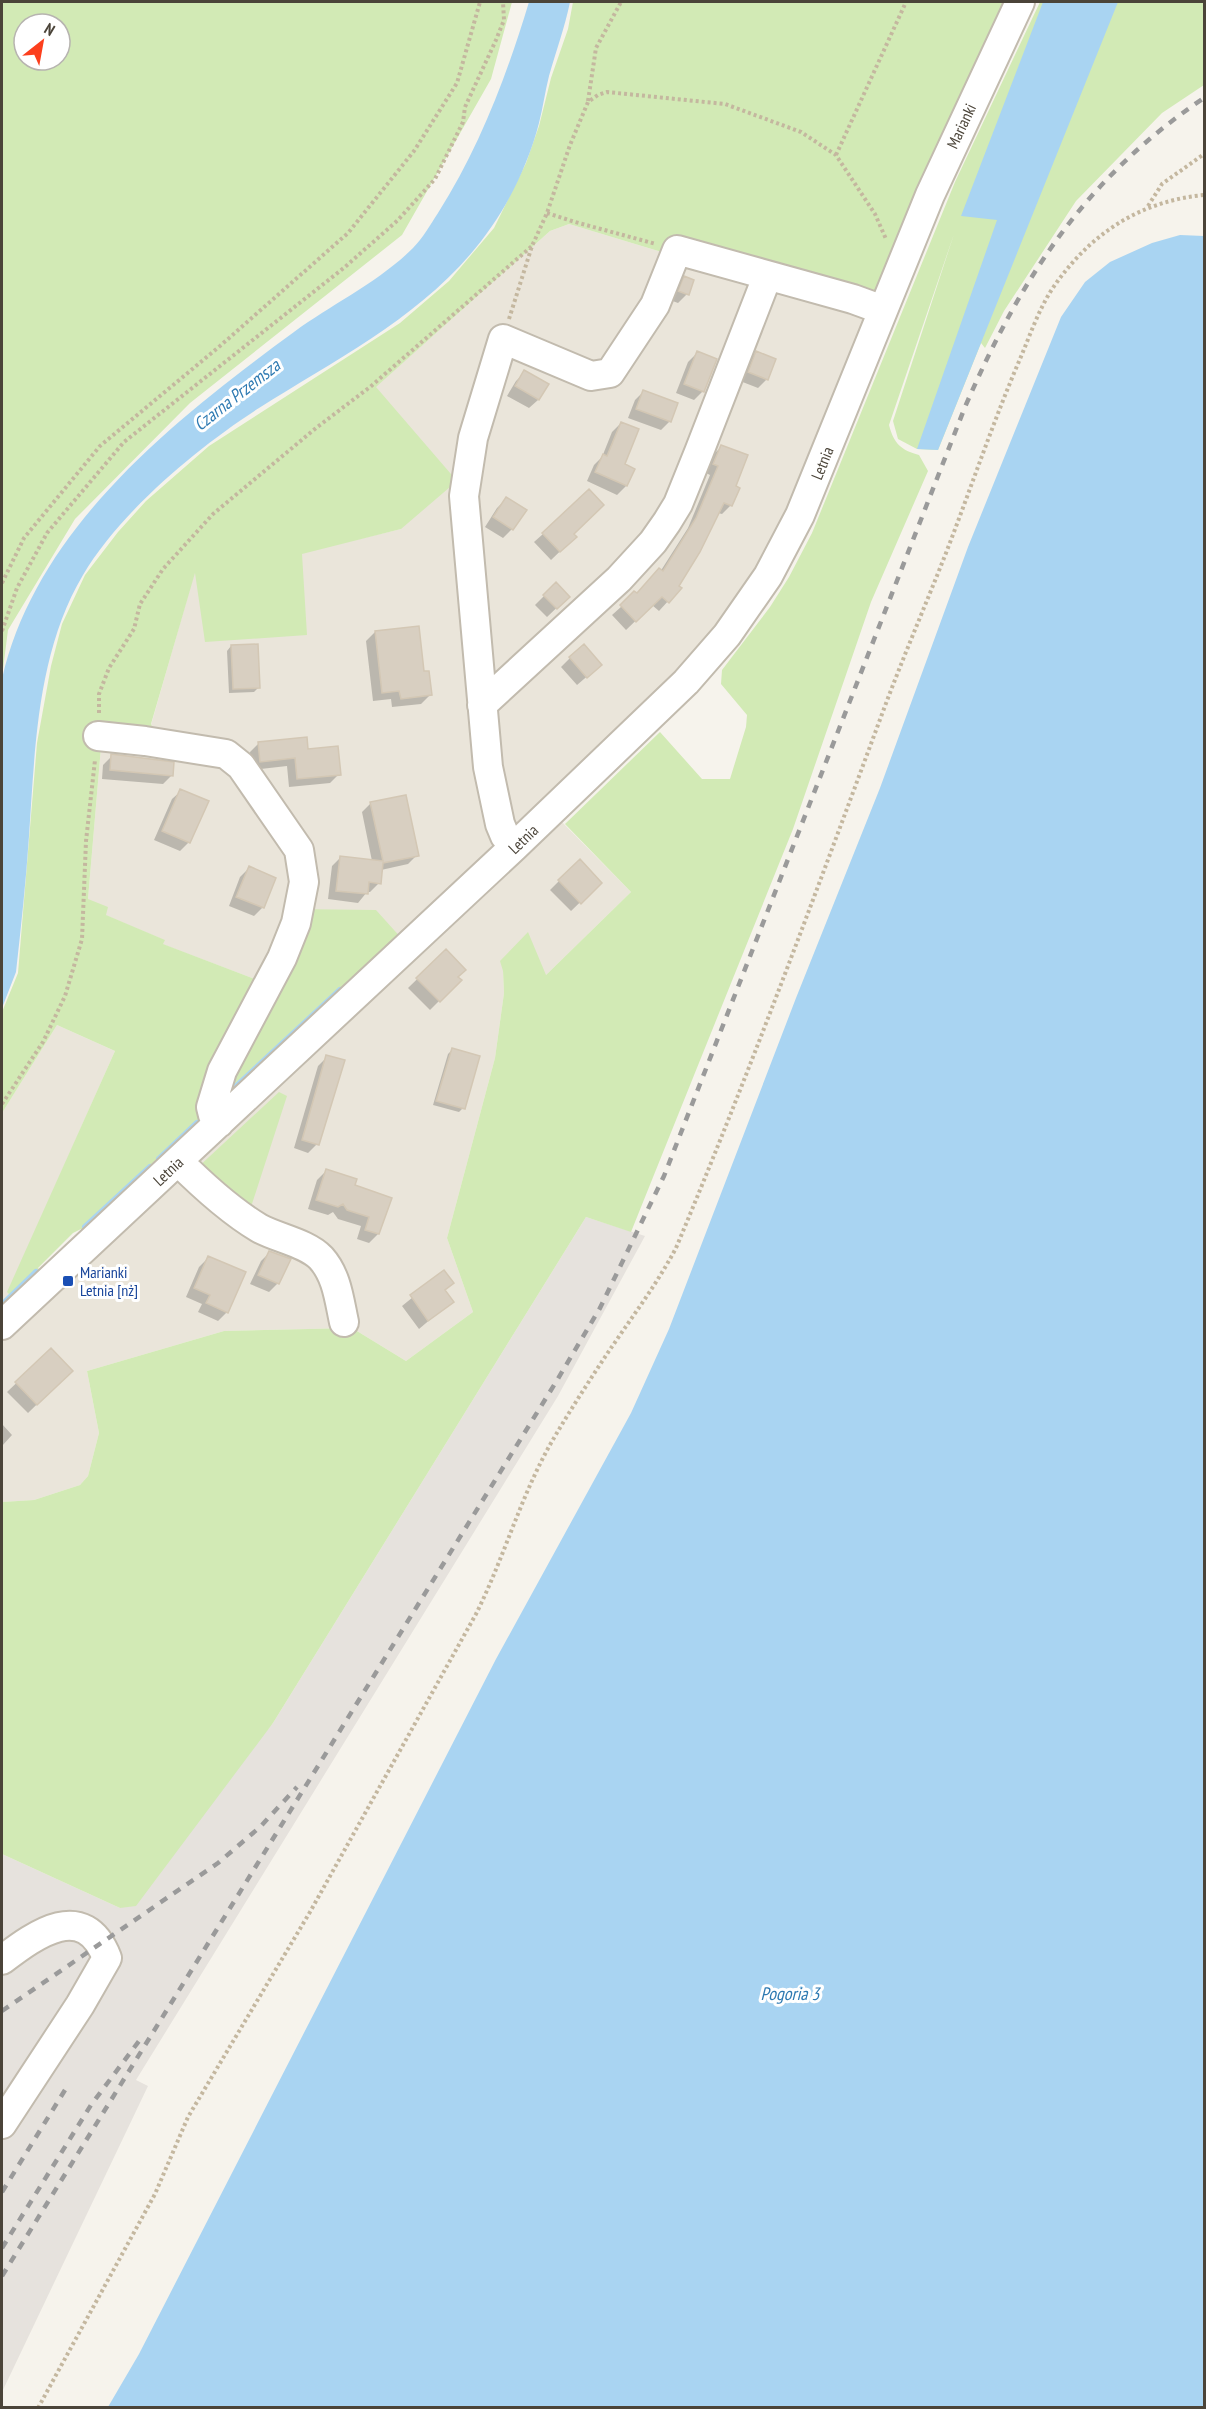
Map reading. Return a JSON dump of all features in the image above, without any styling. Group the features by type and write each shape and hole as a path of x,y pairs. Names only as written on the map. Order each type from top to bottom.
{"street":[{"name":"Marianki","path":"906,252 945,160 1020,2"},
{"path":"514,847 502,830 488,767 464,496 473,438 503,339 591,376 610,373 655,305 677,249 767,277 853,299 883,310"},
{"name":"Letnia","path":"2,1325 514,847 686,682 722,641 754,599 800,515 906,252"},
{"path":"482,705 620,579 653,542 667,522 678,504 767,277"},
{"path":"98,736 226,754 241,766 299,850 304,882 296,923 282,958 222,1071 211,1107 219,1123"},
{"path":"178,1161 212,1194 241,1216 262,1229 289,1240 320,1257 335,1280 344,1322"},
{"path":"2,1960 45,1931 64,1926 77,1926 89,1931 102,1944 107,1958 80,2005 14,2084 2,2124"}],"path":[{"path":"2,583 24,538 100,446 220,346 348,233 414,152 457,83 480,2"},
{"path":"2,631 17,588 47,533 124,442 345,267 398,220 435,179 463,122 465,107 504,20 503,2"},
{"path":"503,339 532,246 547,213 570,145 588,102 596,48 621,2"},
{"path":"836,154 906,2"},
{"path":"588,102 606,92 725,104 801,132 836,154 875,214 886,239 894,247 906,252"},
{"path":"1148,207 1162,184 1204,154"},
{"path":"38,2408 159,2185 188,2117 310,1912 476,1614 527,1490 550,1444 609,1351 654,1287 676,1248 776,1000 1009,383 1044,303 1062,275 1088,248 1129,216 1171,200 1204,195"},
{"path":"547,213 677,249"},
{"path":"2,1104 43,1042 65,996 81,939 86,841 98,736 99,694 109,668 134,629 140,604 163,568 213,514 316,428 370,387 532,246"}],"shaded area":[{"path":"569,224 870,315 789,518 716,633 403,940 260,981 162,944 164,940 105,915 88,899 101,747 156,736 151,725 195,571 301,553 401,529 375,387 550,231"},
{"path":"558,818 631,892 545,976 503,971 504,993 495,1058 447,1238 473,1312 406,1361 352,1328 224,1331 87,1371 99,1433 88,1476 80,1485 34,1500 2,1502 2,1337"},
{"path":"57,1025 115,1051 8,1292 15,1300 2,1312 2,1113"},
{"path":"586,1217 645,1236 558,1396 136,2080 148,2086 2,2392 2,1854 120,1908 273,1723"}],"green space":[{"path":"2,2 512,2 491,79 402,235 190,403 75,519 8,630 2,677"},
{"path":"573,2 1009,2 870,315 569,224 550,231 376,387 457,481 401,529 302,554 307,635 205,642 195,573 151,724 156,736 101,747 88,899 108,907 106,915 165,940 163,944 260,981 292,909 376,910 403,940 86,1233 81,1229 73,1233 38,1268 43,1274 15,1300 7,1292 115,1051 57,1025 2,1113 2,1012 18,973 37,743 51,666 62,624 85,575 118,532 146,501 209,446 400,323 449,281 494,228 526,163 539,126 551,78 568,29"},
{"path":"1040,2 1204,2 1204,85 1162,113 1076,201 1004,311 985,348 981,343 938,450 917,449 898,439 893,421 954,234 889,425 896,442 907,451 919,455 928,471 871,602 793,829 631,1232 586,1217 273,1723 136,1906 120,1908 2,1854 2,1502 34,1500 80,1485 88,1476 99,1433 87,1371 224,1331 352,1328 406,1361 473,1312 447,1238 495,1058 504,993 500,961 528,932 546,975 631,892 565,824 660,732 702,779 730,779 746,727 747,715 721,684 722,670 770,607 812,533 955,182"},
{"path":"279,1092 287,1096 250,1210 195,1170"}],"water":[{"name":"Czarna Przemsza","path":"529,2 570,2 549,76 539,123 526,163 500,214 469,256 415,307 386,329 259,408 186,461 162,482 118,528 83,575 56,636 47,668 37,735 16,972 2,1008 1,683 19,624 45,573 78,526 116,482 158,440 249,366 309,322 385,272 417,244 453,189 479,137 511,57"},
{"path":"1043,2 1118,2 938,450 917,449 997,220 961,216"},
{"name":"Pogoria 3","path":"1180,235 1204,236 1204,2407 108,2407 139,2354 496,1659 631,1413 669,1329 796,998 880,788 968,547 1061,317 1085,282 1110,262 1152,243"}],"building":[{"path":"684,276 694,280 689,295 678,291"},
{"path":"697,351 717,359 704,392 684,384"},
{"path":"756,351 776,359 768,380 748,372"},
{"path":"524,370 549,384 539,400 515,386"},
{"path":"643,390 678,403 671,422 636,409"},
{"path":"621,422 639,429 625,464 635,469 627,486 595,472 603,454 607,456"},
{"path":"721,445 748,455 736,486 740,488 732,506 724,503 700,552 679,586 682,588 669,603 662,597 636,622 620,605 634,591 637,593 659,568 663,571 696,518 718,466 713,464"},
{"path":"589,489 604,505 574,534 577,537 560,552 542,533"},
{"path":"506,497 527,510 513,530 493,517"},
{"path":"556,582 570,597 557,609 543,595"},
{"path":"419,626 424,671 429,671 432,695 401,699 399,691 382,693 375,631"},
{"path":"258,644 260,688 233,689 231,645"},
{"path":"584,644 602,665 587,678 569,657"},
{"path":"307,737 308,749 338,746 341,775 297,779 295,758 260,762 258,742"},
{"path":"111,754 174,762 173,776 110,770"},
{"path":"180,789 209,801 190,843 162,831"},
{"path":"406,795 419,856 383,863 381,884 369,882 368,894 336,891 340,856 383,861 370,802"},
{"path":"580,859 602,883 581,904 558,880"},
{"path":"249,866 276,878 264,908 236,897"},
{"path":"446,949 466,970 458,977 462,980 440,1002 416,978"},
{"path":"452,1048 480,1056 465,1109 436,1101"},
{"path":"326,1055 345,1060 319,1145 302,1140"},
{"path":"326,1169 357,1179 355,1185 392,1198 379,1234 365,1230 369,1217 347,1210 343,1204 338,1207 316,1200"},
{"path":"269,1251 291,1259 279,1284 258,1275"},
{"path":"208,1256 246,1272 228,1313 206,1303 210,1295 194,1288"},
{"path":"444,1270 454,1283 445,1290 454,1302 428,1321 410,1295"},
{"path":"51,1348 73,1371 37,1405 15,1382"}],"waterway":[{"path":"226,1096 340,990"},
{"path":"159,1159 197,1123"},
{"path":"85,1227 150,1167"},
{"path":"2,1305 36,1272"}],"railway":[{"path":"2,2276 600,1308 664,1176 965,407 1009,316 1061,234 1091,197 1124,162 1162,129 1204,98"},
{"path":"2,2011 218,1863 260,1827 297,1787"},
{"path":"2,2248 91,2105 139,2041"},
{"path":"2,2192 65,2090"}],"place":[{"name":"Marianki Letnia [nż]","path":"68,1281"}]}
